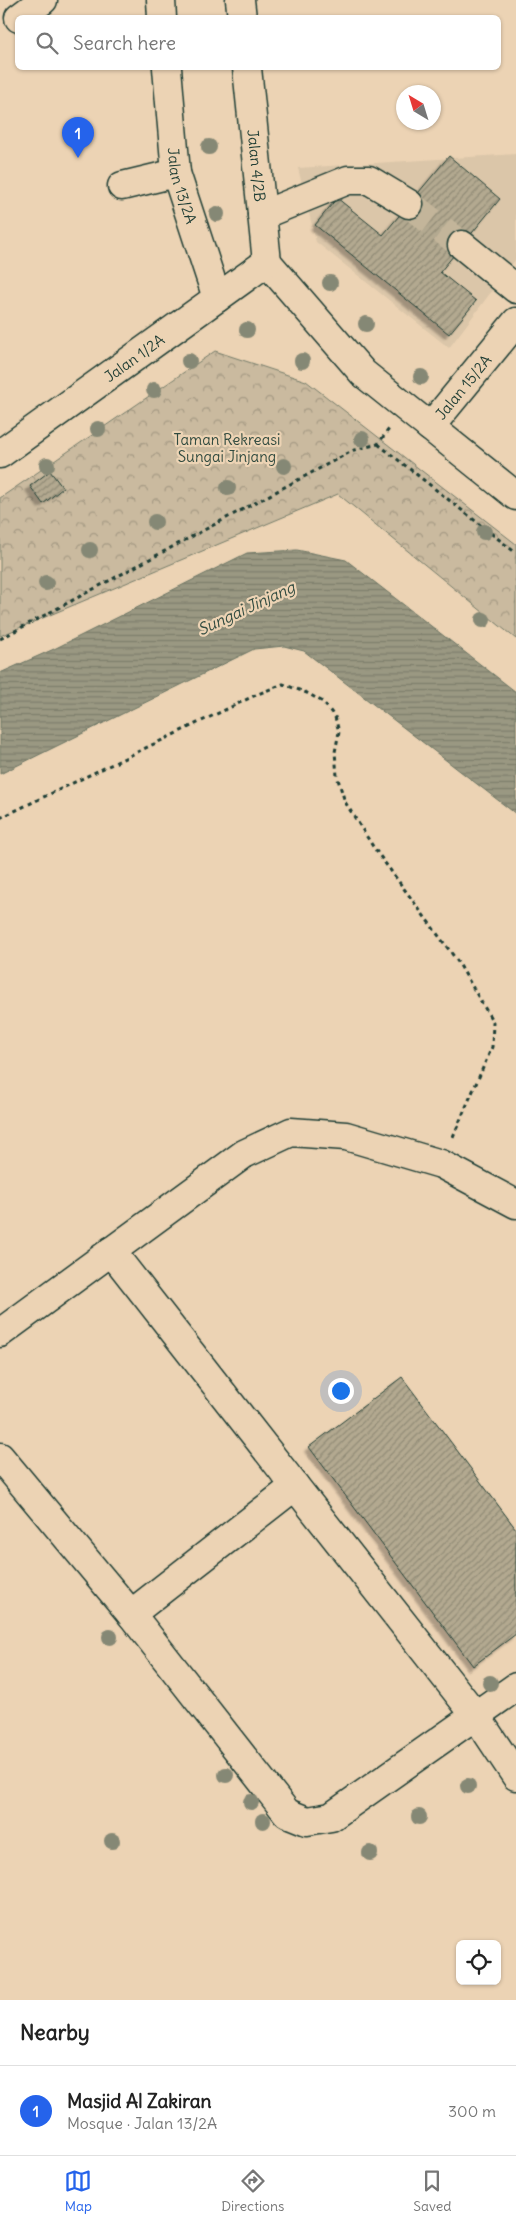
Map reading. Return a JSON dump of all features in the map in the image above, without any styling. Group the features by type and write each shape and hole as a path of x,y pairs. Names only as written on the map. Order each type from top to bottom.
{"street":[{"path":"22,15 43,0"},
{"path":"160,0 162,15"},
{"path":"240,0 242,15"},
{"path":"0,31 15,20"},
{"name":"Jalan 13/2A","path":"167,70 176,173 217,298"},
{"name":"Jalan 4/2B","path":"247,70 267,262"},
{"path":"122,186 176,173"},
{"path":"262,215 348,180 369,180 409,204"},
{"path":"462,245 516,289"},
{"path":"267,262 364,373 516,496"},
{"name":"Jalan 1/2A","path":"2,448 267,262"},
{"name":"Jalan 15/2A","path":"430,427 516,322"},
{"path":"0,1333 244,1154 291,1132 346,1136 442,1164 516,1204"},
{"path":"111,1251 476,1716 516,1776"},
{"path":"0,1457 131,1614 287,1813 307,1821 331,1817 516,1687"},
{"path":"131,1614 295,1486"}],"path":[{"path":"0,639 354,450 378,444 516,553"},
{"path":"0,818 258,694 283,684 307,692 323,702 335,717 340,732 334,752 337,776 345,802 374,848 458,962 493,1022 492,1047 442,1164"}],"shaded area":[{"path":"516,154 516,259 449,348 316,242 298,168"}],"green space":[{"name":"Taman Rekreasi Sungai Jinjang","path":"215,351 306,381 516,544 516,639 338,494 0,636 0,498"}],"water":[{"name":"Sungai Jinjang","path":"297,550 346,560 516,692 516,814 304,651 284,646 254,649 0,774 0,673 54,649 247,553"}],"building":[{"path":"449,156 500,199 440,272 476,301 449,334 315,225 337,198 383,235"},
{"path":"50,471 63,488 43,504 30,486"},
{"path":"402,1377 516,1529 516,1634 473,1666 309,1447"}],"tunnel":[{"path":"409,204 462,245"}],"place":[{"name":"Masjid Al Zakiran","path":"78,158"}]}
